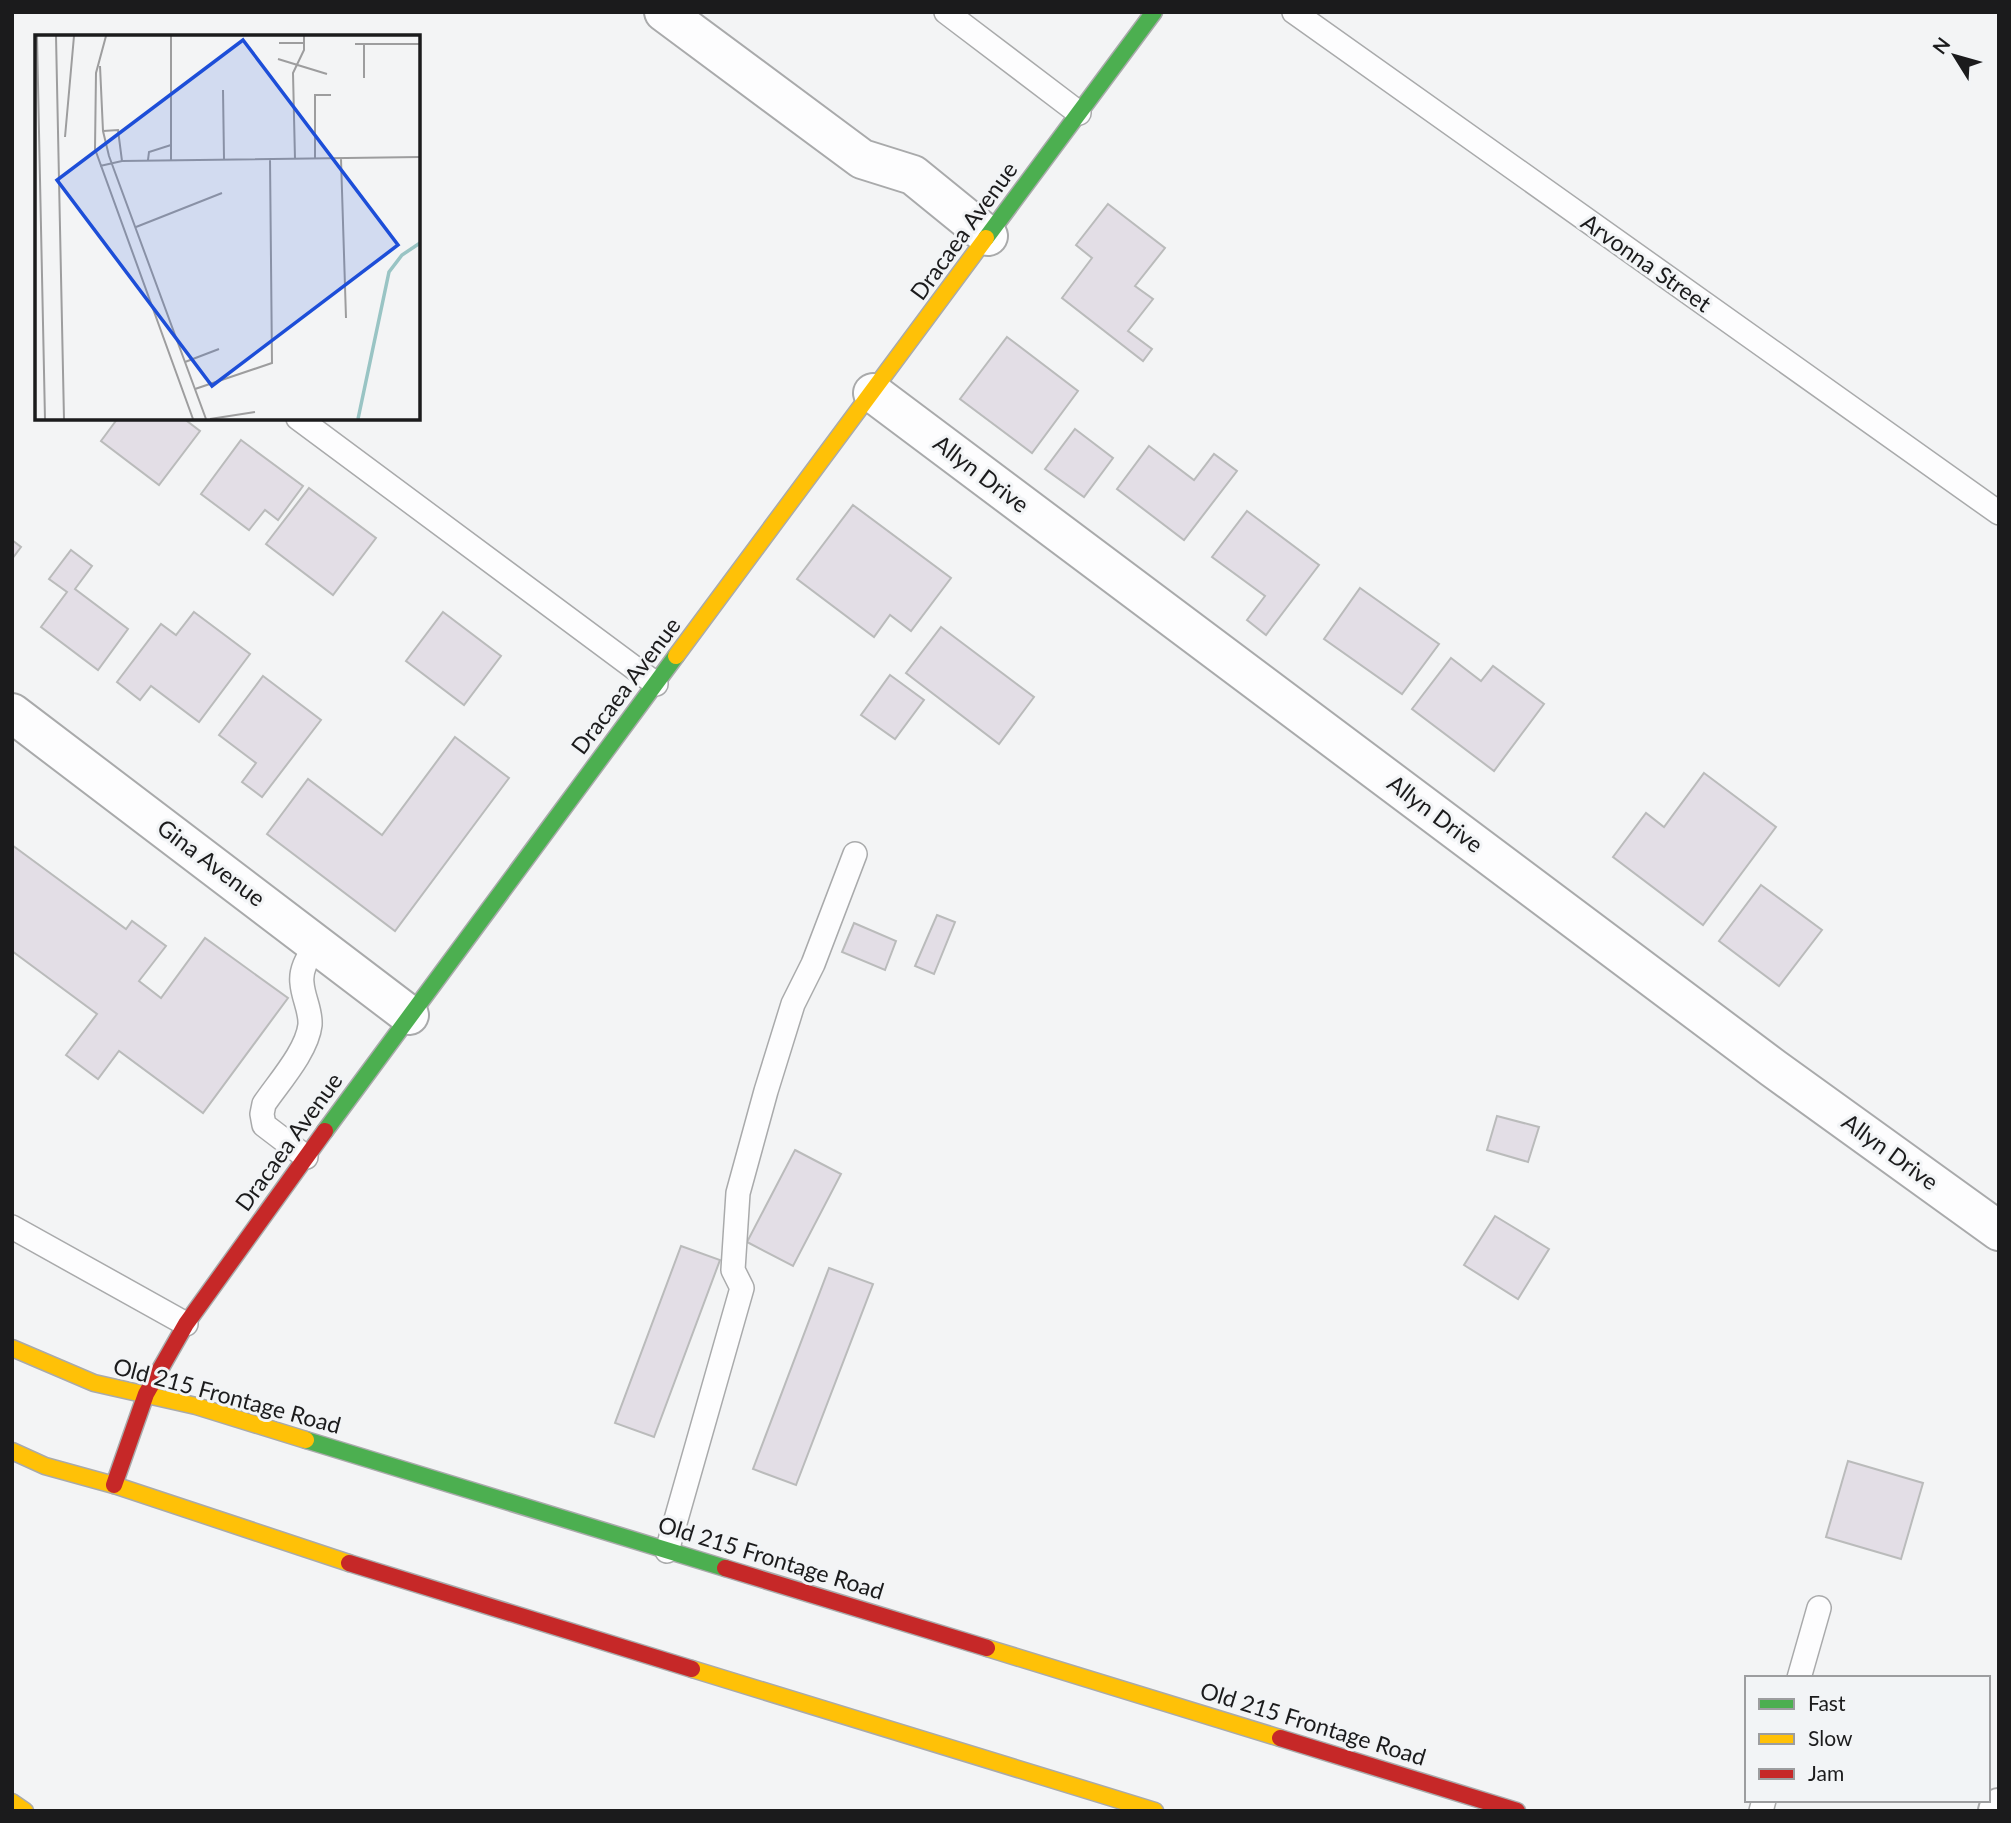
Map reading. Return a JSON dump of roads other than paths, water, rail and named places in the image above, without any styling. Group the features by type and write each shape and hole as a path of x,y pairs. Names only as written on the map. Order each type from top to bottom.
{"main road":[{"name":"Dracaea Avenue","path":"114,1485 146,1394 186,1324 409,1015 1154,12"},
{"name":"Old 215 Frontage Road","path":"12,1348 94,1383 222,1414 1517,1811"},
{"path":"12,1451 45,1466 114,1485 393,1577 1155,1811"},
{"path":"12,1802 24,1811"}],"street":[{"path":"664,12 862,159 913,175 988,236"},
{"name":"Allyn Drive","path":"873,393 1773,1068 1999,1231"},
{"name":"Gina Avenue","path":"12,713 409,1015"}],"lane":[{"path":"946,12 1079,113"},
{"name":"Arvonna Street","path":"1294,12 1999,513"},
{"path":"301,420 656,684"},
{"path":"667,1551 742,1288 733,1270 738,1193 793,1003 813,964 855,854"},
{"path":"306,1157 264,1125 262,1114 264,1104 306,1041 310,1023 309,1007 301,982 304,966 317,943"},
{"path":"12,1227 186,1324"},
{"path":"1800,1676 1819,1608"}]}
